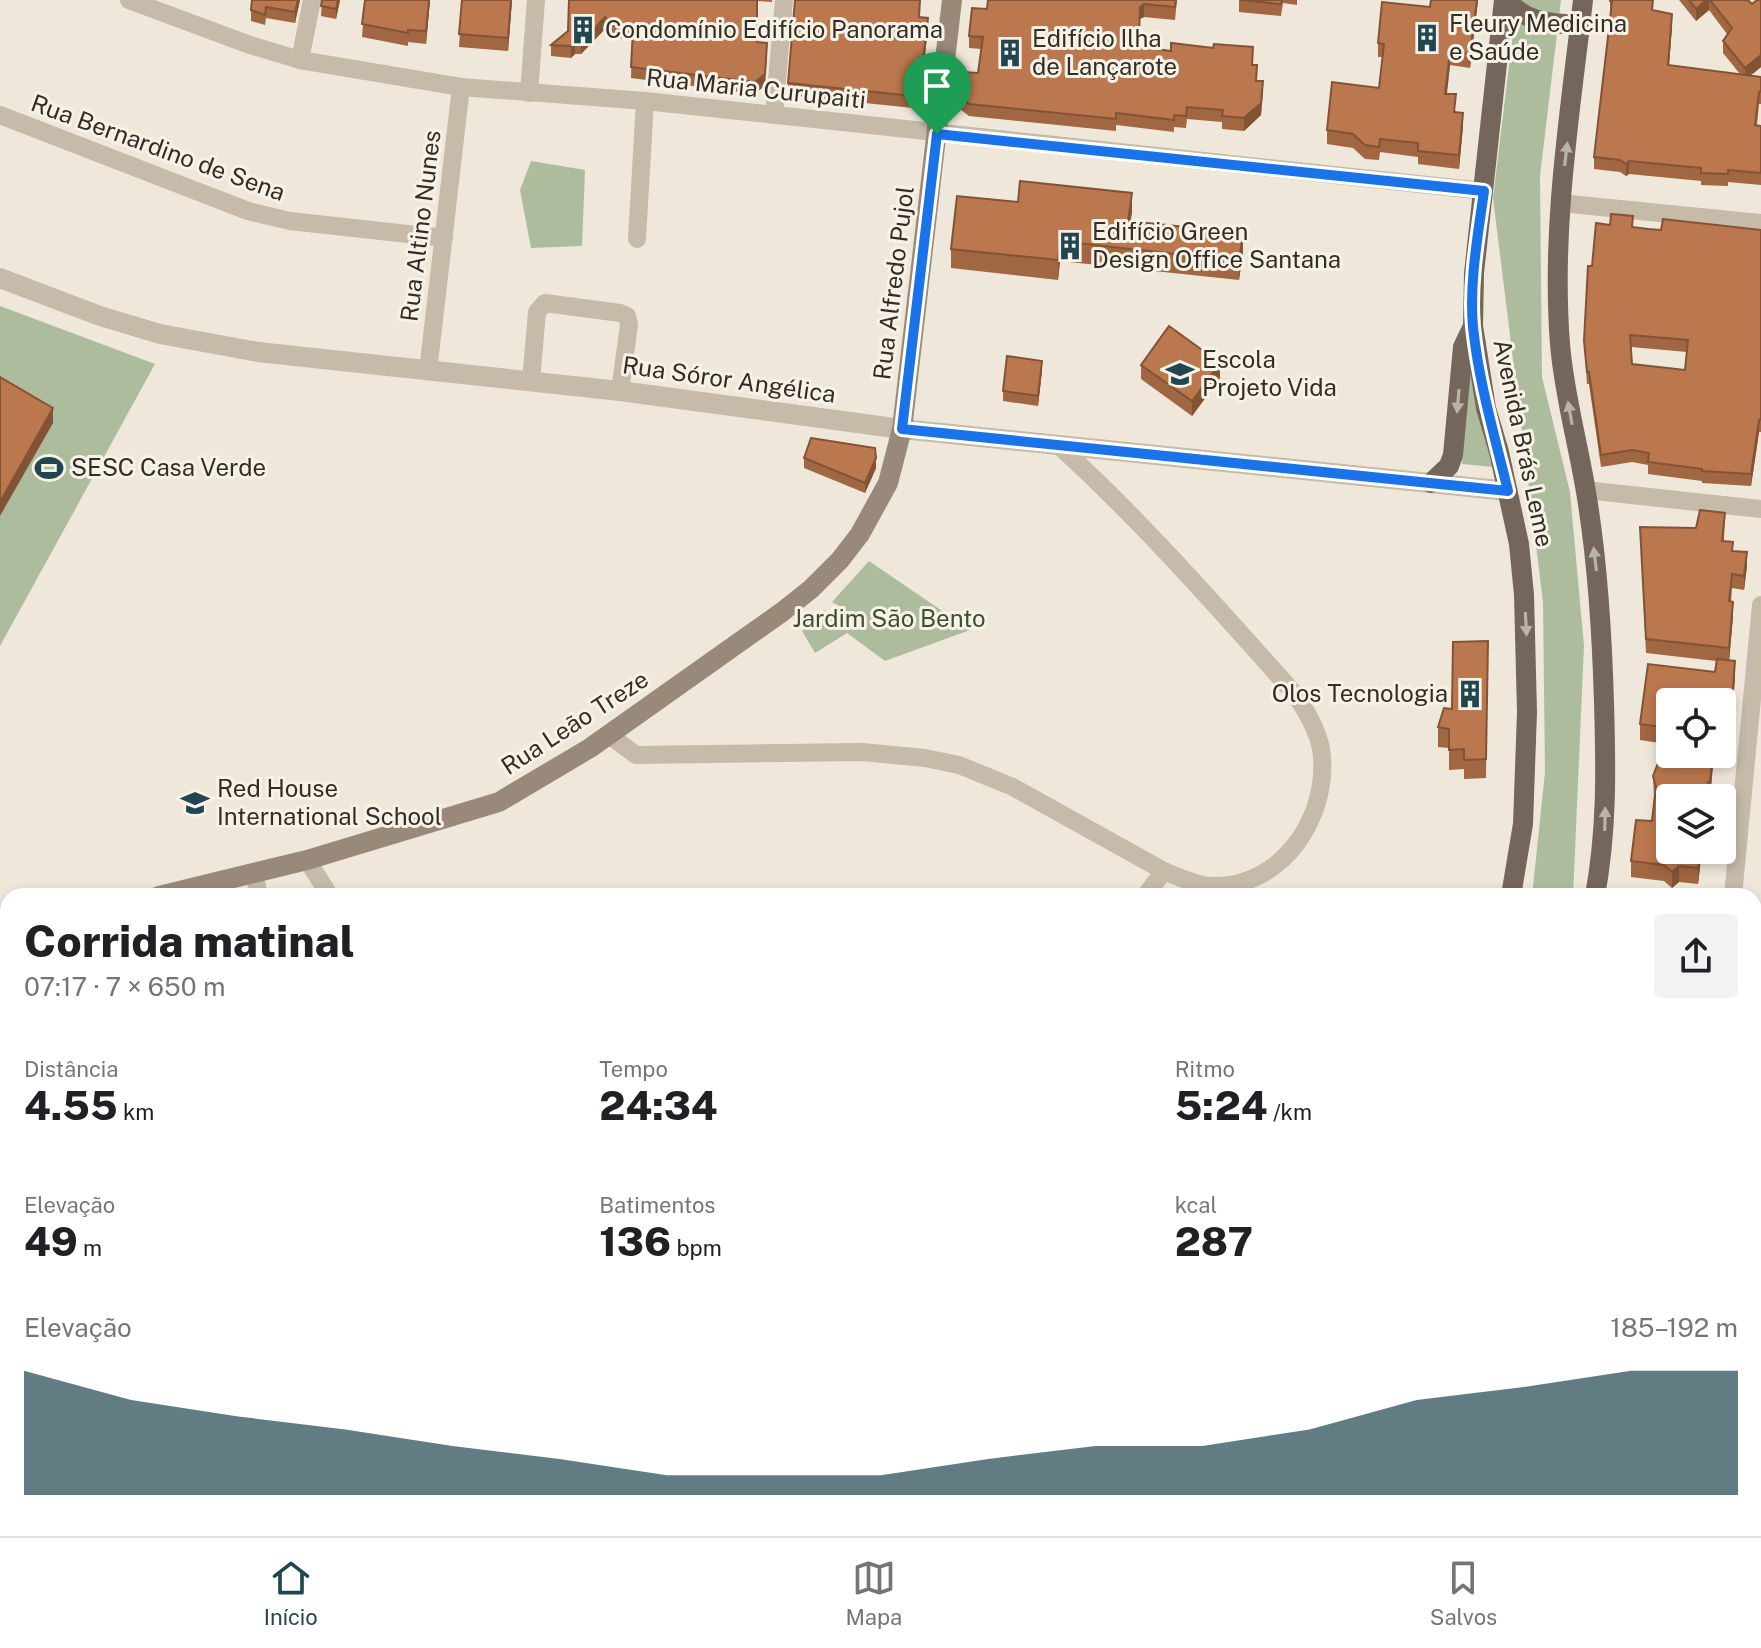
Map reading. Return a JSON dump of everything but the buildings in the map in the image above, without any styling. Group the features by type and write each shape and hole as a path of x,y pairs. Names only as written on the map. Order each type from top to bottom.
{"main road":[{"name":"Rua Alfredo Pujol","path":"902,429 952,0"},
{"path":"1506,0 1515,10 1532,20 1580,25"},
{"name":"Avenida Brás Leme","path":"1506,0 1474,273 1473,326 1486,408 1519,544 1527,645 1523,824 1512,888"},
{"name":"Avenida Brás Leme","path":"1583,0 1560,203 1560,342 1599,588 1606,763 1604,847 1596,888"},
{"path":"1431,483 1449,466 1453,455 1463,347 1473,326"},
{"name":"Rua Leão Treze","path":"192,888 307,860 499,802 609,735 782,612 840,560 860,534 888,483 902,429"}],"street":[{"path":"300,60 312,0"},
{"path":"529,93 536,0"},
{"path":"774,115 784,0"},
{"name":"Rua Maria Curupaiti","path":"140,2 250,45 300,60 461,87 645,101 1484,191"},
{"name":"Rua Altino Nunes","path":"428,371 461,87"},
{"path":"637,239 645,101"},
{"name":"Rua Bernardino de Sena","path":"0,115 248,211 290,221 444,238"},
{"path":"1560,203 1761,223"},
{"name":"Rua Sóror Angélica","path":"0,278 100,316 160,334 258,352 620,391 902,429 1508,491"},
{"path":"531,381 537,312 545,303 627,316 629,325 620,391"},
{"path":"609,735 636,755 862,752 925,758 959,765 1013,787 1164,871 1203,885 1217,886 1258,876 1276,865 1294,848 1312,816 1320,787 1321,749 1308,714 1294,693 1112,494 1057,444"},
{"path":"1585,490 1761,509"},
{"path":"1734,888 1755,719 1761,605"},
{"path":"307,860 325,888"},
{"path":"1151,888 1164,871"},
{"path":"254,873 257,888"}],"green space":[{"path":"1517,0 1561,0 1540,176 1542,377 1570,492 1584,646 1573,888 1533,888 1545,772 1543,602 1493,198"},
{"path":"531,161 585,170 582,246 531,248 520,190"},
{"name":"SESC Casa Verde","path":"0,306 155,364 0,646"},
{"path":"1468,358 1493,467 1462,464"},
{"name":"Jardim São Bento","path":"869,561 970,630 885,661 847,633 815,653 802,631 824,610 834,618 841,607 832,602"}],"place":[{"name":"Condomínio Edifício Panorama","path":"583,30"},
{"name":"Fleury Medicina e Saúde","path":"1427,38"},
{"name":"Edifício Ilha de Lançarote","path":"1010,53"},
{"name":"Edifício Green Design Office Santana","path":"1070,246"},
{"name":"Escola Projeto Vida","path":"1180,374"},
{"name":"SESC Casa Verde","path":"49,468"},
{"name":"Olos Tecnologia","path":"1470,694"},
{"name":"Red House International School","path":"195,803"}],"route":[{"path":"937,134 1484,191 1474,273 1473,326 1486,408 1508,491 902,429 937,134"}]}
